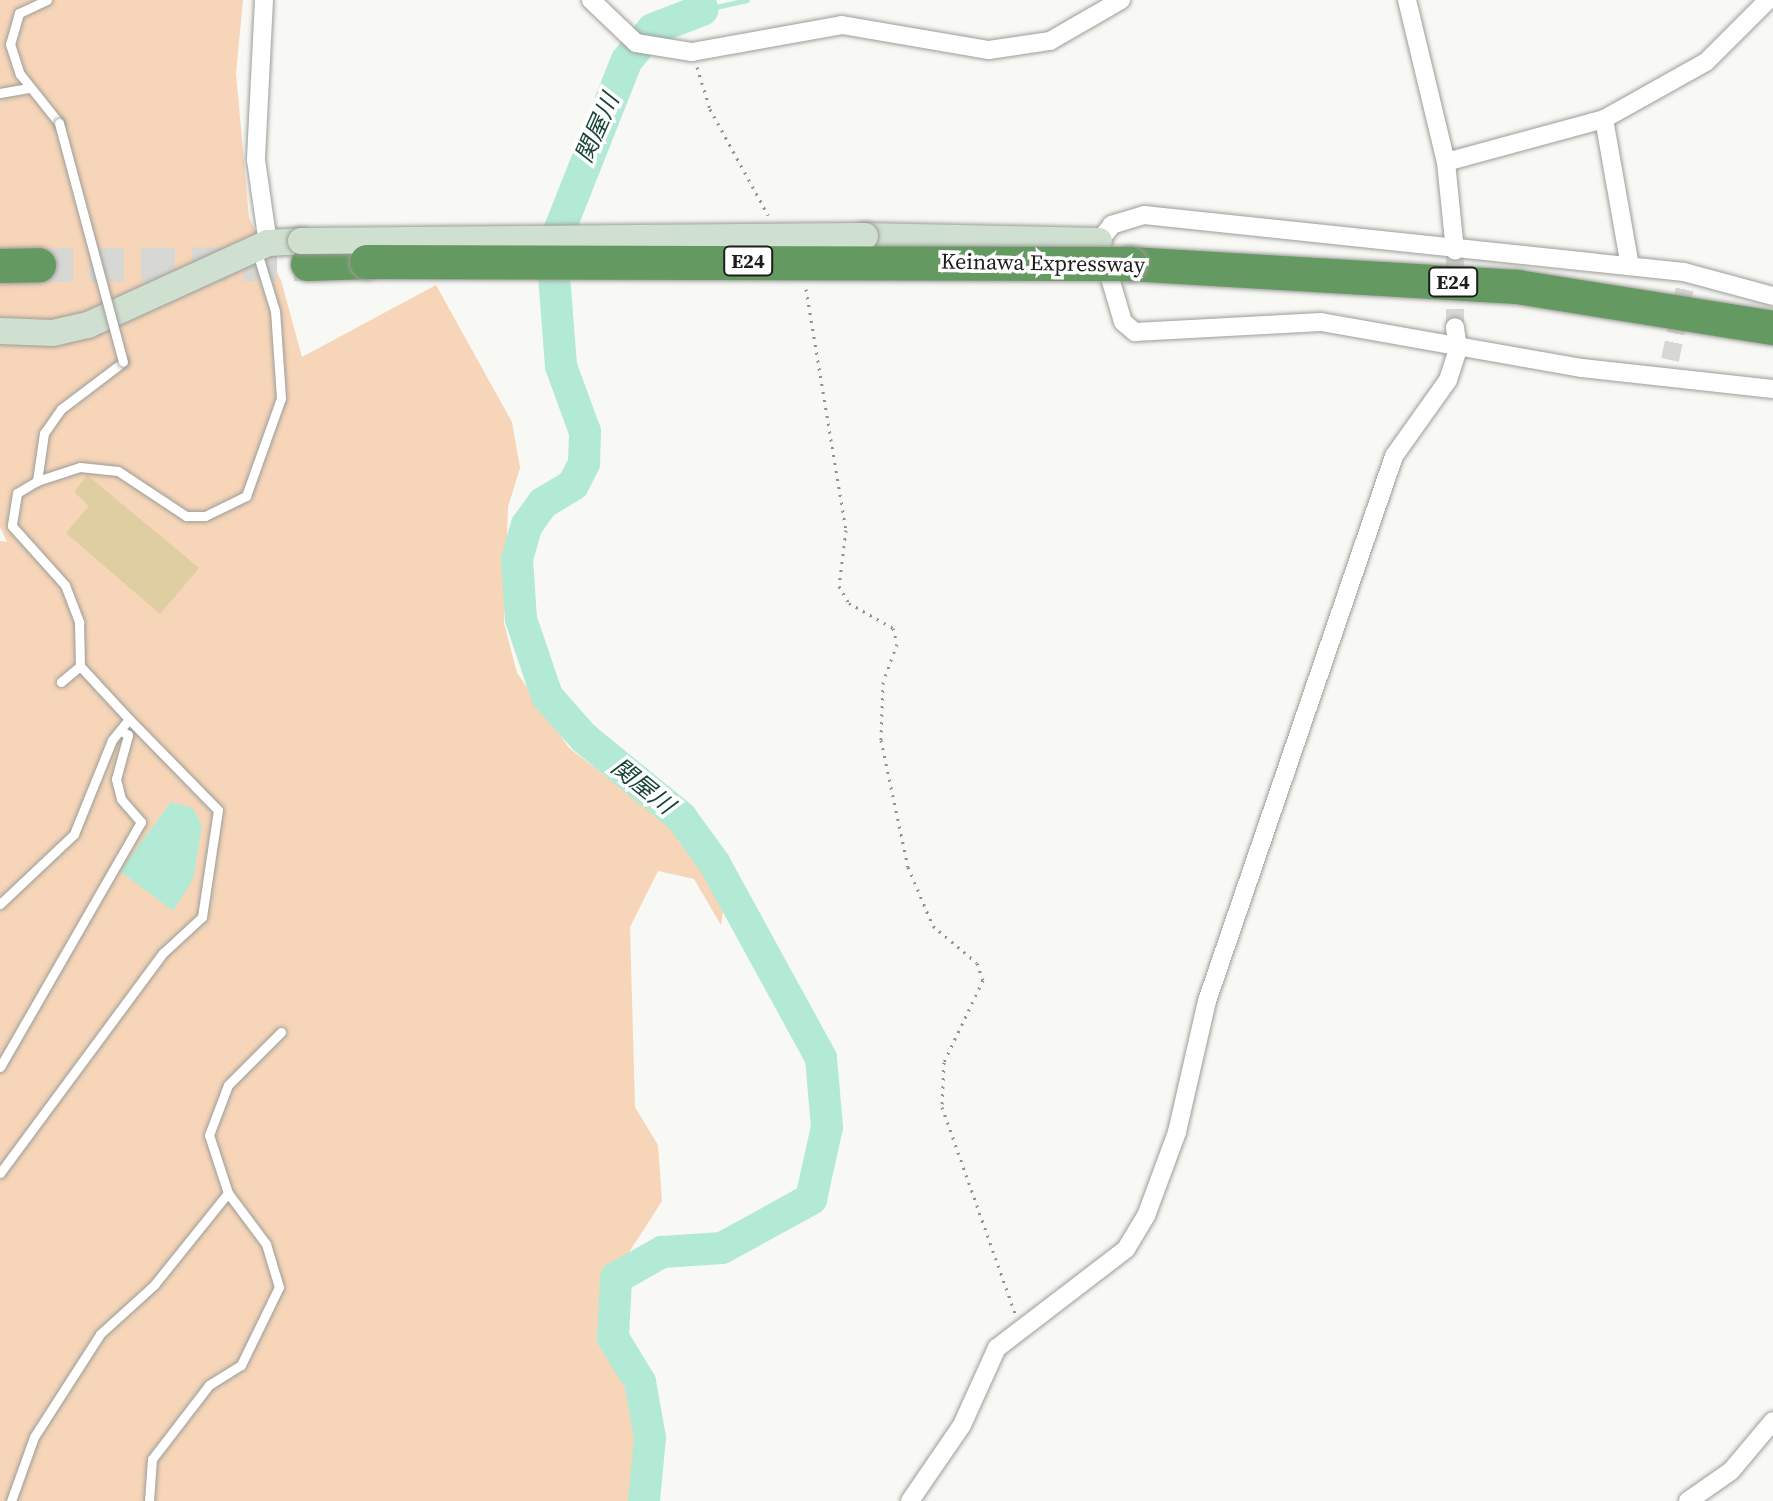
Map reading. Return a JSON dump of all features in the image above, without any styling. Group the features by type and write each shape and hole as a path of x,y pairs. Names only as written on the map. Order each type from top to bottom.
{"highway":[{"name":"Keinawa Expressway","path":"304,253 367,262 1130,264 1517,287 1773,328"},
{"path":"0,266 39,265"}],"street":[{"path":"262,246 256,160 264,0"},
{"path":"591,0 636,43 692,52 842,25 989,50 1050,41 1121,0"},
{"path":"1407,0 1446,162 1455,251"},
{"path":"1446,162 1604,119 1706,62 1768,0"},
{"path":"1604,119 1630,266"},
{"path":"1099,241 1112,225 1144,215 1455,251 1630,266 1773,296"},
{"path":"0,331 53,333 88,325 262,246 304,253 865,236 1099,241"},
{"path":"1099,241 1123,322 1135,332 1321,322 1458,349 1671,369 1772,391"},
{"path":"910,1501 962,1425 997,1348 1126,1249 1146,1216 1177,1132 1207,1001 1394,456 1448,380 1458,349 1455,327"},
{"path":"1688,1501 1731,1471 1773,1421"}],"lane":[{"path":"10,44 19,13 47,0"},
{"path":"0,32 10,44 29,88 59,123 123,362 61,409 44,433 37,481"},
{"path":"0,93 29,88"},
{"path":"0,1173 163,953 202,917 218,810 80,666 79,622 65,585 12,526 17,493 37,481 80,467 118,471 186,516 205,516 246,496 281,398 275,311 262,246"},
{"path":"61,682 80,666"},
{"path":"0,904 74,834 120,730 129,719"},
{"path":"0,1067 141,822 121,799 116,779 128,735 120,730"},
{"path":"149,1501 152,1459 209,1385 241,1365 279,1287 266,1244 228,1193 209,1135 228,1085 281,1032"},
{"path":"11,1501 34,1437 91,1346 154,1285 228,1193"}],"path":[{"path":"692,52 710,109 773,222"},
{"path":"803,280 846,530 839,586 849,603 893,628 897,644 883,682 881,740 908,867 933,926 977,963 983,980 944,1062 942,1107 1020,1330"}],"shaded area":[{"path":"0,0 243,0 236,73 249,218 281,280 302,357 436,285 512,422 520,468 508,507 504,623 517,673 569,748 669,824 725,899 721,925 694,879 658,871 630,927 635,1107 658,1145 662,1201 599,1299 603,1333 638,1417 631,1501 0,1501 0,541 7,542 0,527"},
{"path":"171,802 193,808 202,826 193,879 173,911 120,871"}],"building":[{"path":"87,475 199,568 160,614 66,533 89,506 74,492"}],"waterway":[{"name":"関屋川","path":"644,1501 650,1438 640,1382 613,1338 616,1278 662,1252 722,1248 811,1199 827,1127 821,1058 715,864 681,817 584,738 547,696 521,619 517,559 527,525 543,503 573,485 584,463 585,432 561,366 552,249 627,60 653,29 702,10 700,0"},
{"path":"702,10 747,0"}],"tunnel":[{"path":"1455,251 1455,327"},
{"path":"39,265 308,264"},
{"path":"1670,360 1685,287"}]}
